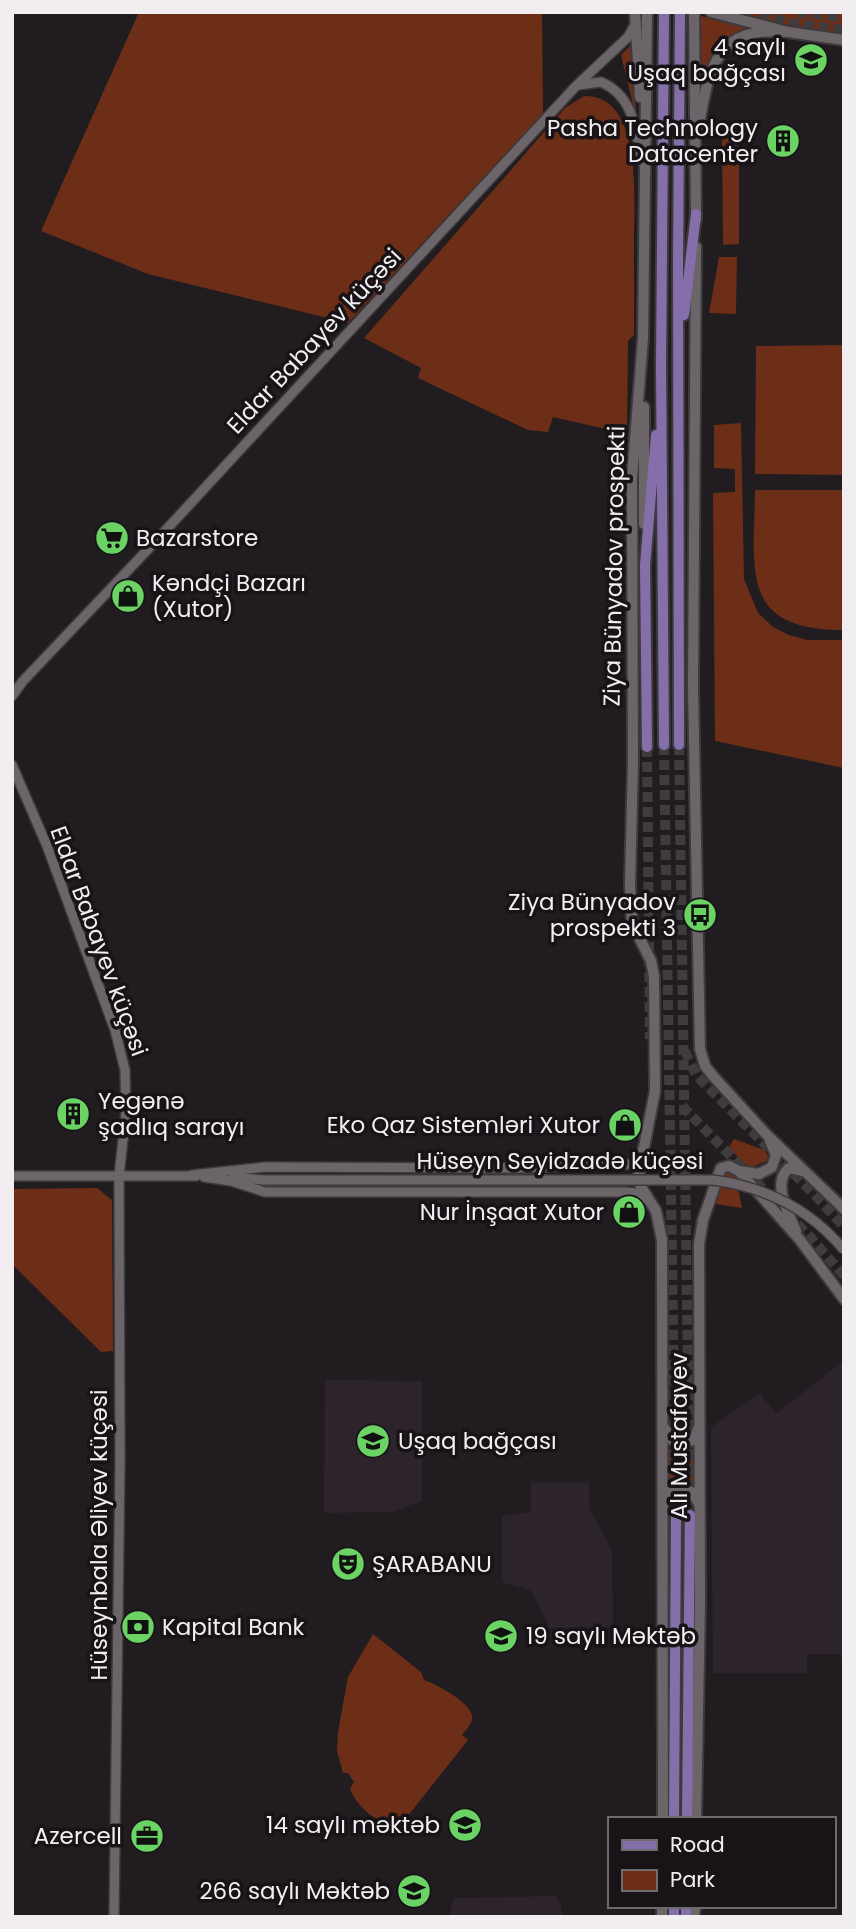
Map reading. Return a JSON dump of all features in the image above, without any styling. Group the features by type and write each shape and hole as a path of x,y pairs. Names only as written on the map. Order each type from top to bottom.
{"main road":[{"path":"638,12 636,24 645,183"},
{"name":"Ziya Bünyadov prospekti","path":"648,12 643,338 632,478 633,762 630,884 632,923 651,961 654,976 655,1073"},
{"name":"Ziya Bünyadov prospekti","path":"664,12 661,366 664,746"},
{"path":"679,745 680,12"},
{"path":"694,12 696,214 693,687 698,1006 702,1056 709,1071 766,1134 844,1209"},
{"path":"711,12 788,32"},
{"path":"694,152 708,81 719,57 735,40 751,32 763,30 844,40"},
{"path":"678,367 696,214"},
{"path":"643,338 645,565"},
{"name":"Ziya Bünyadov prospekti","path":"647,747 645,565 661,366"},
{"name":"Alı Mustafayev","path":"655,1073 654,1100 638,1178 658,1216 662,1240 663,1817"},
{"path":"739,1171 759,1174 772,1167 775,1152 766,1134"},
{"name":"Alı Mustafayev","path":"696,1817 701,1417 700,1234 718,1172 726,1166 739,1171"},
{"path":"800,1240 787,1209 782,1182 784,1173 789,1168 807,1173"},
{"path":"739,1171 800,1240 844,1299"},
{"path":"663,1419 667,1436 686,1443 694,1439 701,1417"},
{"path":"662,1507 670,1491 679,1488 692,1492 700,1507"},
{"name":"Alı Mustafayev","path":"674,1817 676,1516"},
{"name":"Alı Mustafayev","path":"687,1817 690,1516"}],"street":[{"name":"Eldar Babayev küçəsi","path":"12,696 31,672 153,544 576,86 621,45 636,24"},
{"path":"576,86 601,82 616,90 628,105 645,183"},
{"name":"Eldar Babayev küçəsi","path":"12,765 47,846 120,1047 125,1070 126,1101 119,1176"},
{"path":"594,1192 599,1167 635,1163 645,1143"},
{"path":"12,1176 192,1175 265,1167 609,1166"},
{"path":"520,1168 534,1171 539,1181 536,1189 520,1193"},
{"path":"192,1175 232,1181 265,1192 636,1193 652,1203"},
{"name":"Hüseyn Seyidzadə küçəsi","path":"192,1175 258,1180 713,1180 750,1187 787,1201 816,1220 844,1250"},
{"name":"Hüseynbala Əliyev küçəsi","path":"116,1895 120,1461 119,1176"},
{"path":"109,1917 116,1895"},
{"path":"114,1917 116,1895"}],"shaded area":[{"path":"844,1360 844,1665 841,1654 807,1654 807,1673 713,1673 711,1427 760,1393 776,1414"},
{"name":"Uşaq bağçası","path":"325,1380 422,1381 422,1501 392,1512 324,1513"},
{"name":"Uşaq bağçası","path":"531,1483 589,1483 589,1508 612,1550 613,1627 550,1628 531,1591 502,1582 502,1516 531,1512"},
{"path":"556,1896 561,1905 562,1917 449,1917 454,1898"}],"green space":[{"path":"139,12 542,12 543,114 348,323 148,274 41,231"},
{"path":"734,12 844,13 844,35 802,31"},
{"path":"701,16 751,27 731,37 718,48 701,82"},
{"path":"630,46 637,121 621,55"},
{"path":"584,96 603,100 617,112 626,130 631,152 634,176 634,335 628,341 627,434 553,417 548,432 528,430 418,378 421,368 364,338 565,108"},
{"path":"722,138 739,138 739,244 723,245"},
{"path":"719,257 737,257 736,314 709,313"},
{"path":"844,345 844,475 755,474 756,346"},
{"path":"741,423 744,579 758,613 773,627 807,640 844,640 844,768 715,741 713,493 735,492 735,469 714,468 714,425"},
{"path":"755,490 844,490 844,630 810,627 786,620 769,607 760,590 755,570"},
{"path":"734,1139 764,1150 768,1155 767,1161 751,1167 744,1164 729,1147"},
{"path":"726,1172 735,1173 742,1208 716,1204"},
{"path":"97,1188 112,1200 113,1351 101,1352 12,1264 12,1189"},
{"path":"694,1449 694,1484 668,1485 667,1450"},
{"path":"373,1634 421,1672 424,1680 444,1689 459,1700 472,1716 462,1735 468,1740 407,1817 389,1822 373,1816 359,1804 350,1789 354,1782 348,1773 343,1773 337,1751 348,1677"}],"tunnel":[{"path":"761,12 789,23 844,30"},
{"path":"798,12 844,18"},
{"path":"664,745 676,1516"},
{"path":"679,745 690,1515"},
{"path":"647,747 650,1039"},
{"path":"685,1051 696,1075 844,1227"},
{"path":"682,1106 812,1239 844,1276"}],"place":[{"name":"4 saylı Uşaq bağçası","path":"811,60"},
{"name":"Pasha Technology Datacenter","path":"783,141"},
{"name":"Bazarstore","path":"112,538"},
{"name":"Kəndçi Bazarı (Xutor)","path":"128,596"},
{"name":"Ziya Bünyadov prospekti 3","path":"700,915"},
{"name":"Yegənə şadlıq sarayı","path":"73,1114"},
{"name":"Eko Qaz Sistemləri Xutor","path":"625,1125"},
{"name":"Nur İnşaat Xutor","path":"629,1212"},
{"name":"Uşaq bağçası","path":"373,1441"},
{"name":"ŞARABANU","path":"348,1564"},
{"name":"Kapital Bank","path":"138,1627"},
{"name":"19 saylı Məktəb","path":"501,1636"},
{"name":"14 saylı məktəb","path":"465,1825"},
{"name":"Azercell","path":"147,1836"},
{"name":"266 saylı Məktəb","path":"414,1891"}]}
